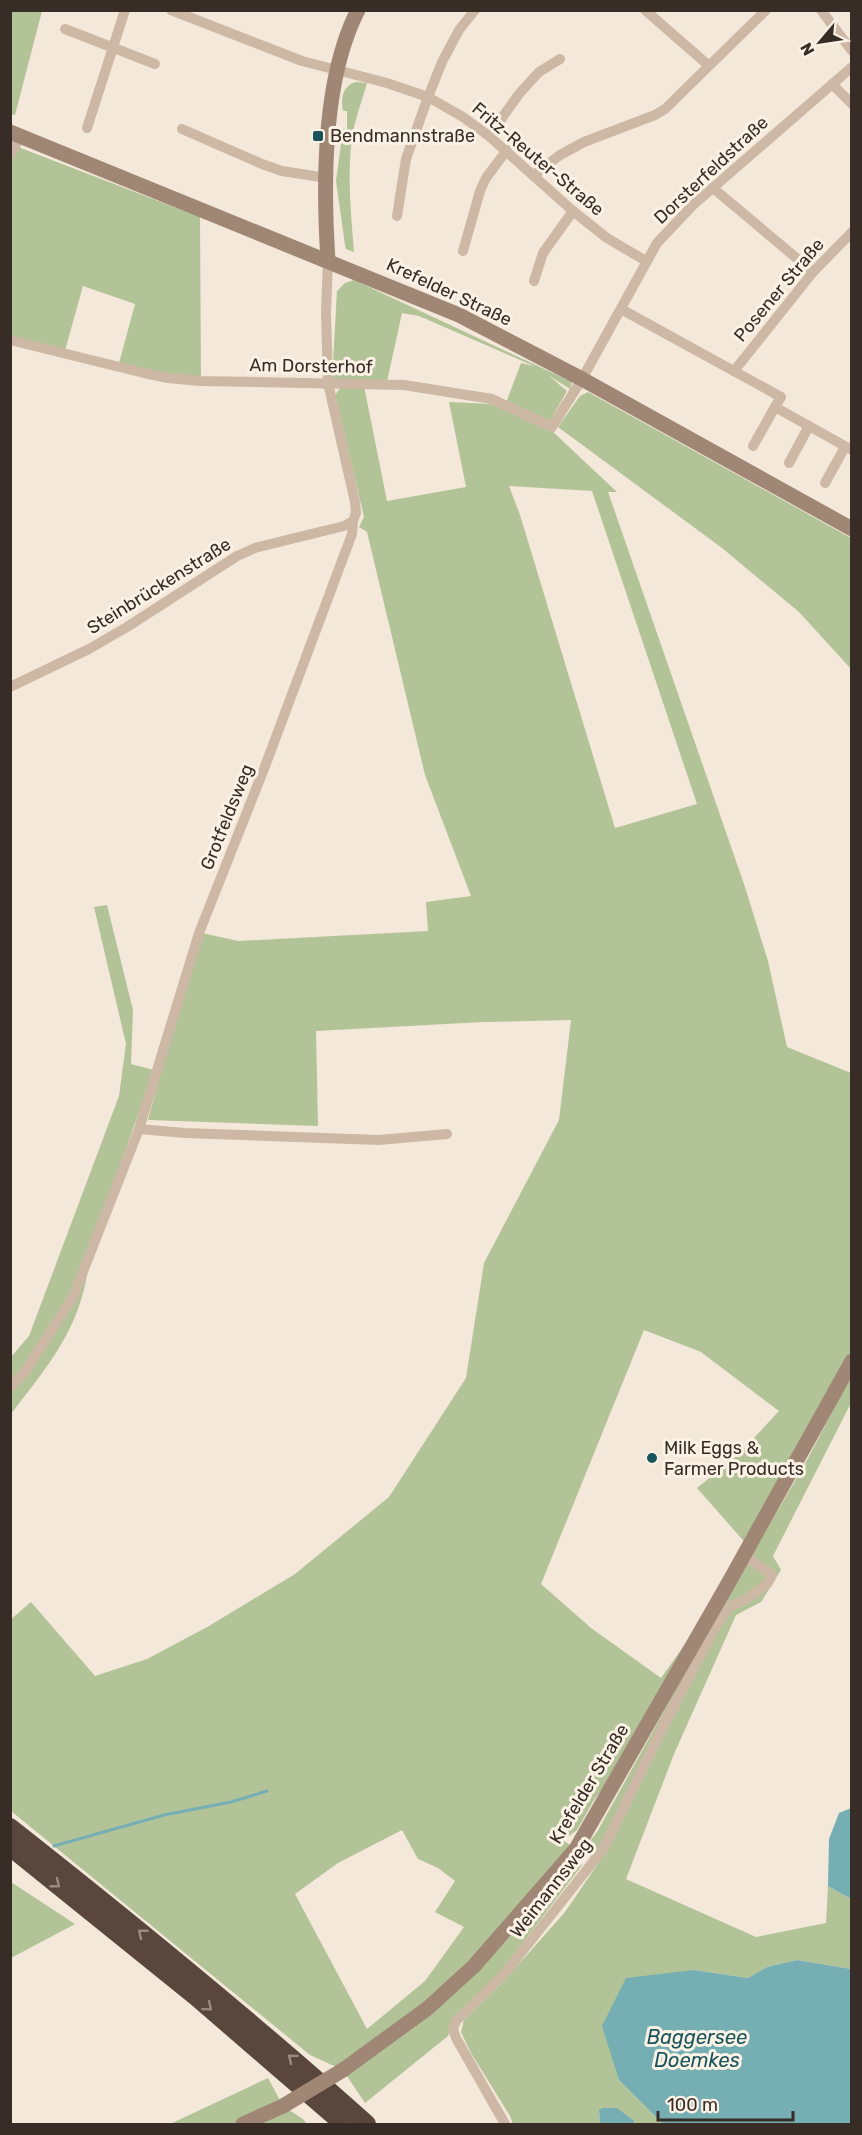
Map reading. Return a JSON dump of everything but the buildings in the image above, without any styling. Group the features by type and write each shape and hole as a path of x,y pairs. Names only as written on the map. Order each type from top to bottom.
{"highway":[{"path":"10,1827 204,1983 367,2124"},
{"path":"10,1847 196,1997 343,2124"}],"main road":[{"path":"328,260 327,178 330,107 336,69 358,10"},
{"name":"Krefelder Straße","path":"16,134 459,315 582,379 852,529"},
{"name":"Krefelder Straße","path":"243,2124 283,2106 343,2070 428,2008 474,1966 576,1849 852,1360"}],"street":[{"path":"87,128 124,10"},
{"name":"Fritz-Reuter-Straße","path":"171,10 302,61 387,83 428,97 463,117 489,136 573,211 607,238 646,261"},
{"path":"397,216 406,159 428,97 442,62 459,30 475,10"},
{"path":"645,10 708,65"},
{"path":"534,175 560,155 584,142 665,109 766,10"},
{"path":"821,10 852,51"},
{"path":"65,29 155,64"},
{"path":"489,136 519,94 539,72 560,58"},
{"name":"Dorsterfeldstraße","path":"582,379 646,261 657,243 675,222 852,67"},
{"path":"832,84 852,104"},
{"path":"182,129 282,171 327,178"},
{"path":"10,155 16,134"},
{"path":"463,251 480,190 507,150"},
{"path":"713,188 813,272"},
{"path":"534,281 543,253 573,211"},
{"name":"Posener Straße","path":"734,371 813,272 852,232"},
{"path":"328,260 326,313 328,382 355,502 356,513 353,521"},
{"path":"621,309 781,397 753,446"},
{"name":"Am Dorsterhof","path":"10,340 168,378 200,381 404,385 492,399 552,427 582,379"},
{"path":"775,407 848,448 825,483"},
{"path":"789,463 809,426"},
{"name":"Steinbrückenstraße","path":"10,687 127,627 237,556 255,548 344,526 353,521"},
{"name":"Grotfeldsweg","path":"10,1387 24,1373 73,1297 138,1128 199,933 310,647 352,534 353,521"},
{"path":"138,1128 379,1140 447,1134"},
{"name":"Weimannsweg","path":"505,2124 456,2038 453,2028 456,2021 506,1972 604,1848 662,1729 716,1626 729,1607 748,1598 767,1584 772,1575 744,1555"}],"green space":[{"path":"10,11 42,11 15,115 10,114"},
{"path":"356,82 367,83 352,137 350,194 354,252 346,249 336,181 343,129 347,129 347,111 343,111 343,97 348,86"},
{"path":"18,147 200,217 201,379 118,367 135,304 83,286 64,354 11,340 10,164"},
{"path":"354,280 572,382 570,389 548,375 567,391 550,421 506,403 521,363 534,366 419,316 402,313 386,386 332,380 337,291 345,283"},
{"path":"364,386 387,501 466,487 449,402 491,404 551,430 617,492 608,492 744,884 768,961 787,1047 851,1073 851,1353 749,1547 697,1488 739,1454 779,1411 701,1352 644,1330 541,1584 591,1628 661,1678 729,1582 632,1750 594,1800 577,1830 569,1836 554,1834 576,1849 560,1870 583,1864 499,1974 454,2016 448,2036 365,2103 343,2070 310,2055 11,1811 10,1620 31,1602 95,1676 147,1659 209,1626 295,1574 389,1497 466,1378 484,1263 559,1120 571,1020 316,1031 318,1126 148,1120 174,1022 202,933 238,941 428,931 426,902 471,896 425,775 367,532 359,527 364,517 335,395 341,387","holes":["509,486 592,491 697,804 615,828 520,515","402,1830 418,1859 438,1868 455,1881 435,1912 464,1927 425,1981 367,2029 295,1894 338,1863"]},
{"path":"588,392 851,538 851,669 799,612 722,548 558,427 580,396"},
{"path":"107,905 133,1010 131,1064 154,1070 90,1250 87,1276 74,1319 53,1357 11,1414 11,1357 29,1336 119,1096 126,1044 94,907"},
{"path":"851,1376 851,1403 773,1556 781,1570 761,1602 736,1615 674,1754 626,1879 756,1937 826,1923 828,1886 851,1899 851,1969 797,1960 767,1967 748,1978 694,1970 619,2080 663,2124 634,2124 633,2121 599,2110 600,2124 513,2124 461,2032 464,2020 503,1982 565,1912 597,1865 584,1848 597,1832 719,1612 807,1460"},
{"path":"11,1882 75,1924 11,1958"},
{"path":"268,2078 283,2106 307,2124 170,2124"}],"water":[{"path":"851,1808 851,1899 828,1886 829,1839 839,1813"},
{"name":"Baggersee Doemkes","path":"797,1960 851,1969 851,2124 663,2124 619,2080 602,2026 626,1978 694,1970 748,1978 767,1967"},
{"path":"617,2108 634,2121 634,2124 600,2124 599,2110"}],"waterway":[{"path":"54,1846 164,1815 231,1802 267,1791"}],"place":[{"name":"Bendmannstraße","path":"318,136"},
{"name":"Milk Eggs & Farmer Products","path":"652,1458"}]}
